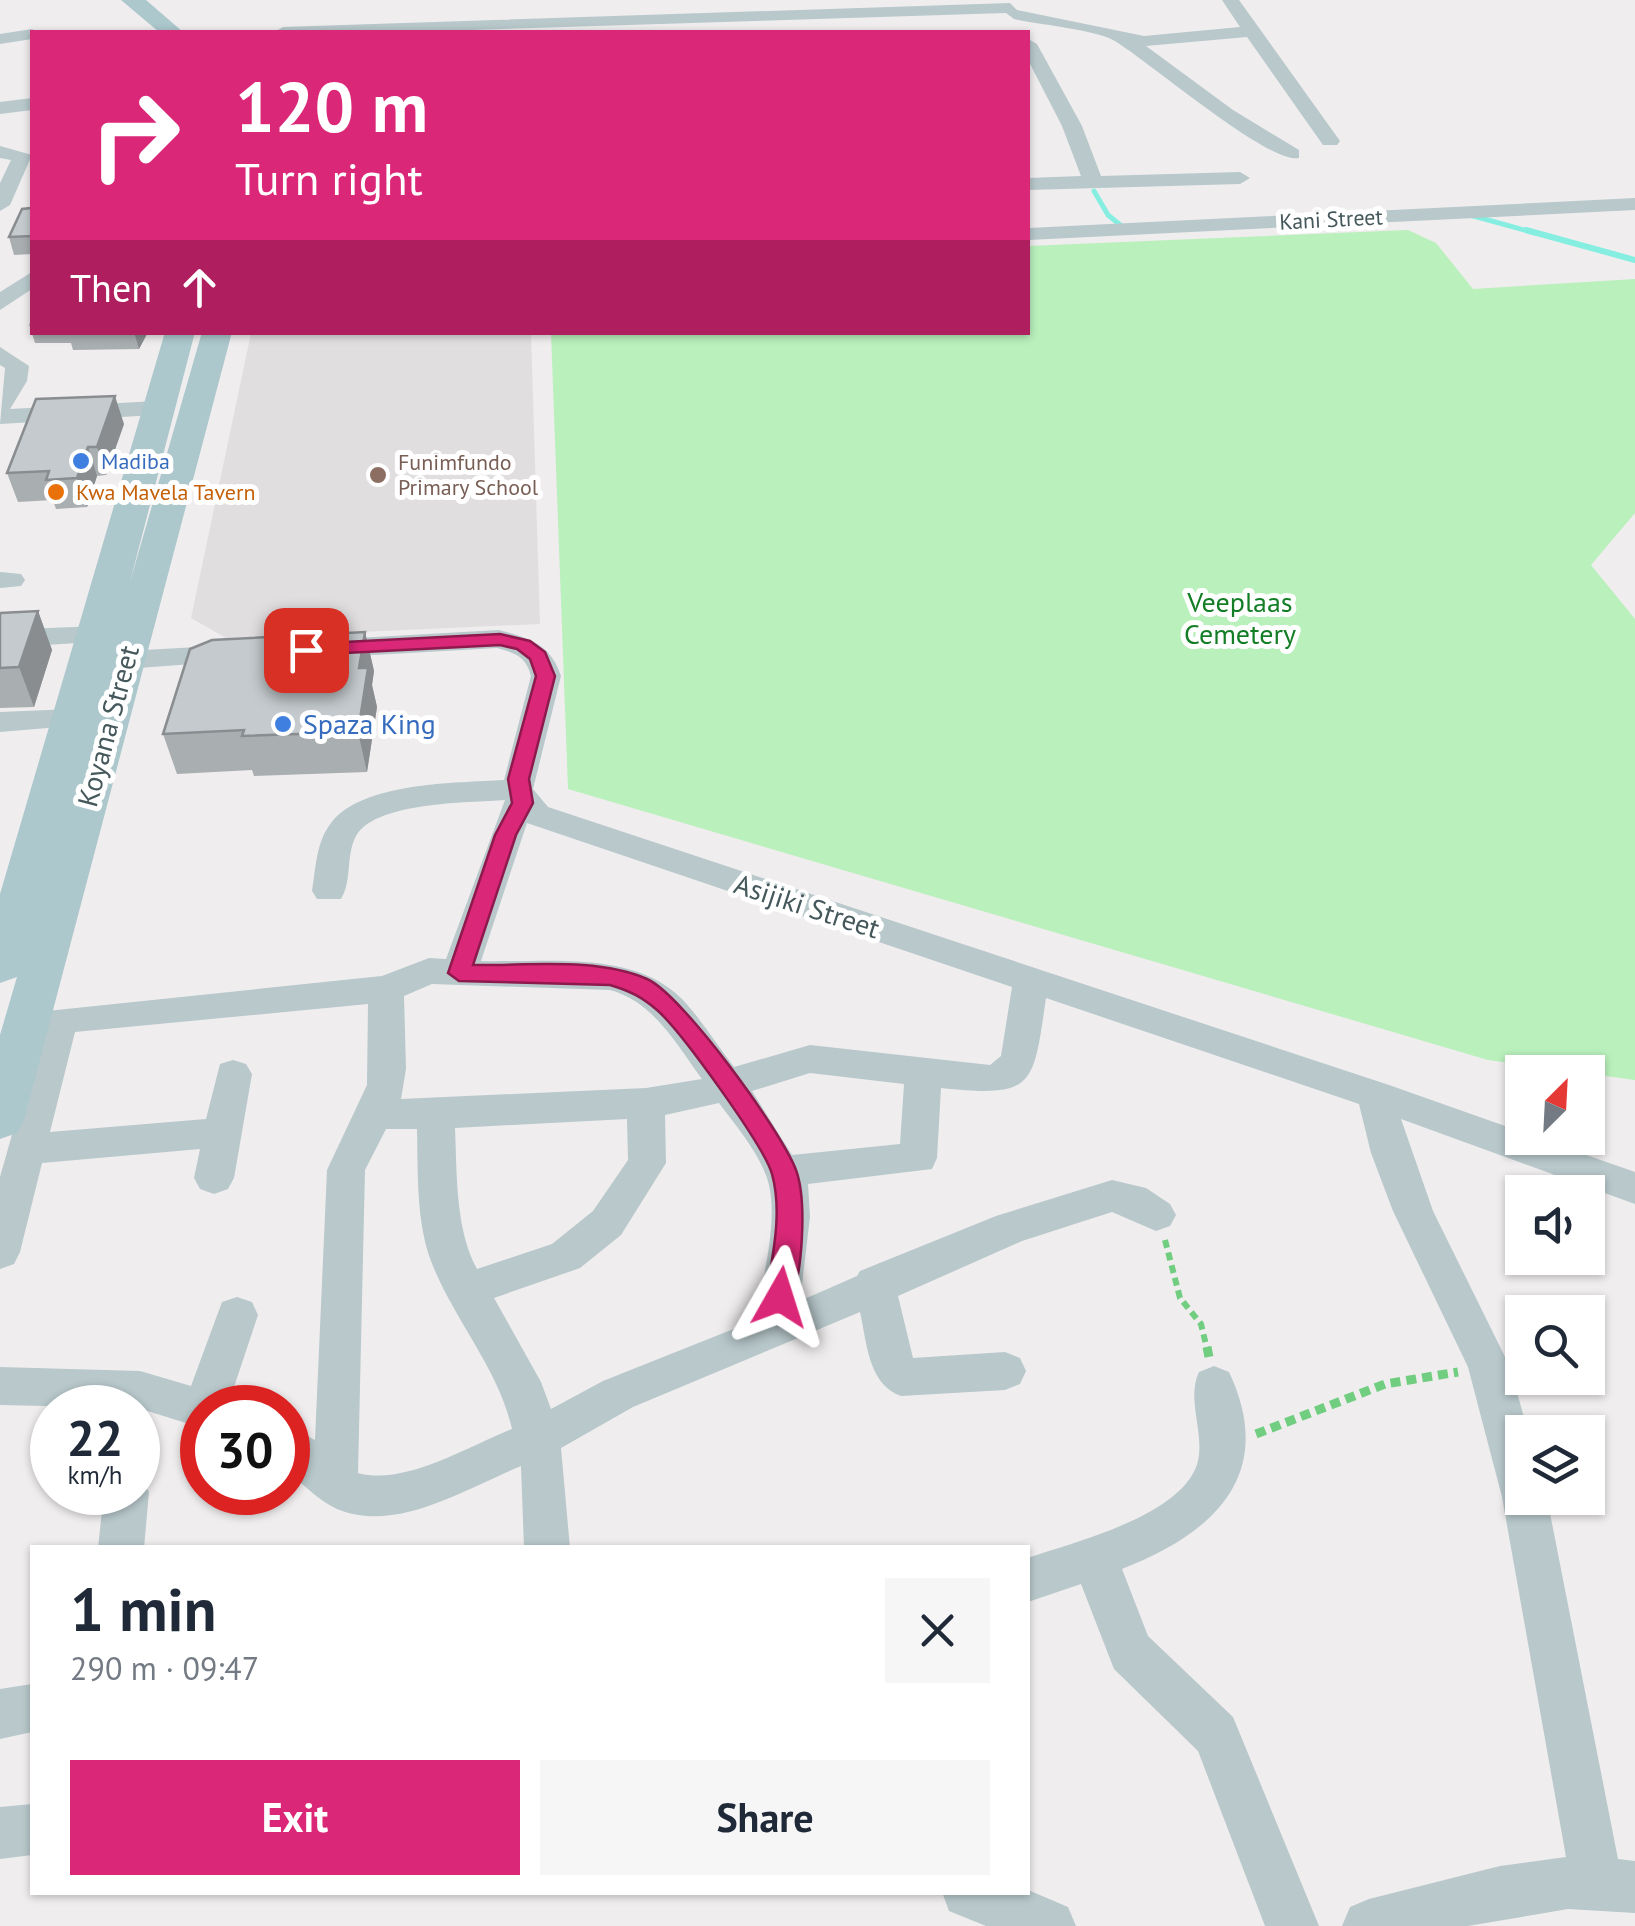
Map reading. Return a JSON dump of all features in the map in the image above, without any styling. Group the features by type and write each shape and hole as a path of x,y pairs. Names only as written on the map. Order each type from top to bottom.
{"main road":[{"path":"132,0 169,30"},
{"name":"Koyana Street","path":"13,1135 156,408 179,335"},
{"name":"Koyana Street","path":"0,967 72,718 112,647 216,335"}],"street":[{"path":"1230,0 1330,142"},
{"path":"1009,7 1022,30"},
{"path":"361,30 1009,7 1118,38 1158,60 1226,114 1292,154"},
{"path":"926,29 934,10"},
{"path":"1118,38 1210,37 1252,31"},
{"path":"1,43 30,35"},
{"path":"1158,60 1210,37"},
{"path":"1030,49 1052,106 1093,181"},
{"path":"0,108 30,104"},
{"path":"0,152 23,156 5,214"},
{"path":"1030,184 1240,178"},
{"name":"Kani Street","path":"1030,234 1635,204"},
{"path":"0,278 30,278"},
{"path":"0,302 30,280"},
{"path":"0,354 17,366 15,381 0,406"},
{"path":"0,417 156,408"},
{"path":"0,639 273,652 500,640 529,648 542,662 546,676 520,796 459,973"},
{"path":"0,722 72,718"},
{"path":"330,891 340,834 360,813 400,801 520,796"},
{"name":"Asijiki Street","path":"520,796 538,815 571,827 1376,1095 1635,1188"},
{"path":"0,1252 13,1135 58,1023 64,1018 386,989 430,970 592,975 642,986 670,1008 729,1087 784,1171 790,1216 776,1327"},
{"path":"375,1114 646,1103 729,1087 777,1066 810,1059 998,1080 1018,1062 1031,978"},
{"path":"335,1483 346,1170 352,1147 375,1114 386,1070 386,989"},
{"path":"784,1171 918,1158 923,1072"},
{"path":"214,1178 233,1074"},
{"path":"1376,1095 1390,1153 1413,1211 1489,1368 1505,1428"},
{"path":"466,1290 566,1256 607,1223 647,1163 646,1103"},
{"path":"435,1114 450,1258 526,1396 543,1466 547,1545"},
{"path":"13,1135 224,1132"},
{"path":"310,1463 335,1483 366,1496 401,1494 537,1439 588,1407 996,1233 1094,1199 1132,1199 1156,1215"},
{"path":"874,1283 895,1370 901,1377 1005,1371"},
{"path":"212,1385 237,1315"},
{"path":"1030,1579 1167,1527 1192,1511 1208,1493 1220,1467 1222,1447 1214,1385"},
{"path":"0,1386 30,1389"},
{"path":"120,1545 124,1515"},
{"path":"1369,1926 1504,1891 1616,1883 1528,1515"},
{"path":"1093,1556 1130,1652 1216,1734 1292,1926"},
{"path":"0,1714 30,1708"},
{"path":"0,1833 30,1830"},
{"path":"975,1895 1049,1926"}],"path":[{"path":"1156,1215 1180,1298 1201,1324 1214,1385"},
{"path":"1222,1447 1386,1384 1489,1368"}],"shaded area":[{"name":"Funimfundo Primary School","path":"251,335 531,335 540,624 226,638 191,618"}],"green space":[{"name":"Veeplaas Cemetery","path":"1408,230 1436,243 1473,289 1635,279 1635,513 1591,565 1635,619 1635,1080 1605,1076 1605,1055 1505,1055 1505,1062 1488,1060 568,789 551,335 1030,335 1030,246"}],"building":[{"path":"30,208 30,236 9,237 22,209"},
{"path":"115,396 97,447 88,447 77,478 46,480 49,471 7,473 36,399"},
{"path":"38,611 19,667 0,668 0,613"},
{"path":"365,632 359,668 368,668 358,732 242,736 244,730 163,734 190,649 212,640"}],"waterway":[{"path":"1094,191 1108,215 1124,228"},
{"path":"1470,215 1535,233"},
{"path":"1526,230 1635,260"}],"place":[{"name":"Madiba","path":"81,461"},
{"name":"Funimfundo Primary School","path":"378,475"},
{"name":"Kwa Mavela Tavern","path":"56,492"},
{"name":"Spaza King","path":"283,724"}],"route":[{"path":"306,650 500,640 517,642 538,656 546,676 519,779 522,803 505,835 459,973 610,977 642,986 670,1008 758,1127 784,1171 790,1216 780,1297"}]}
